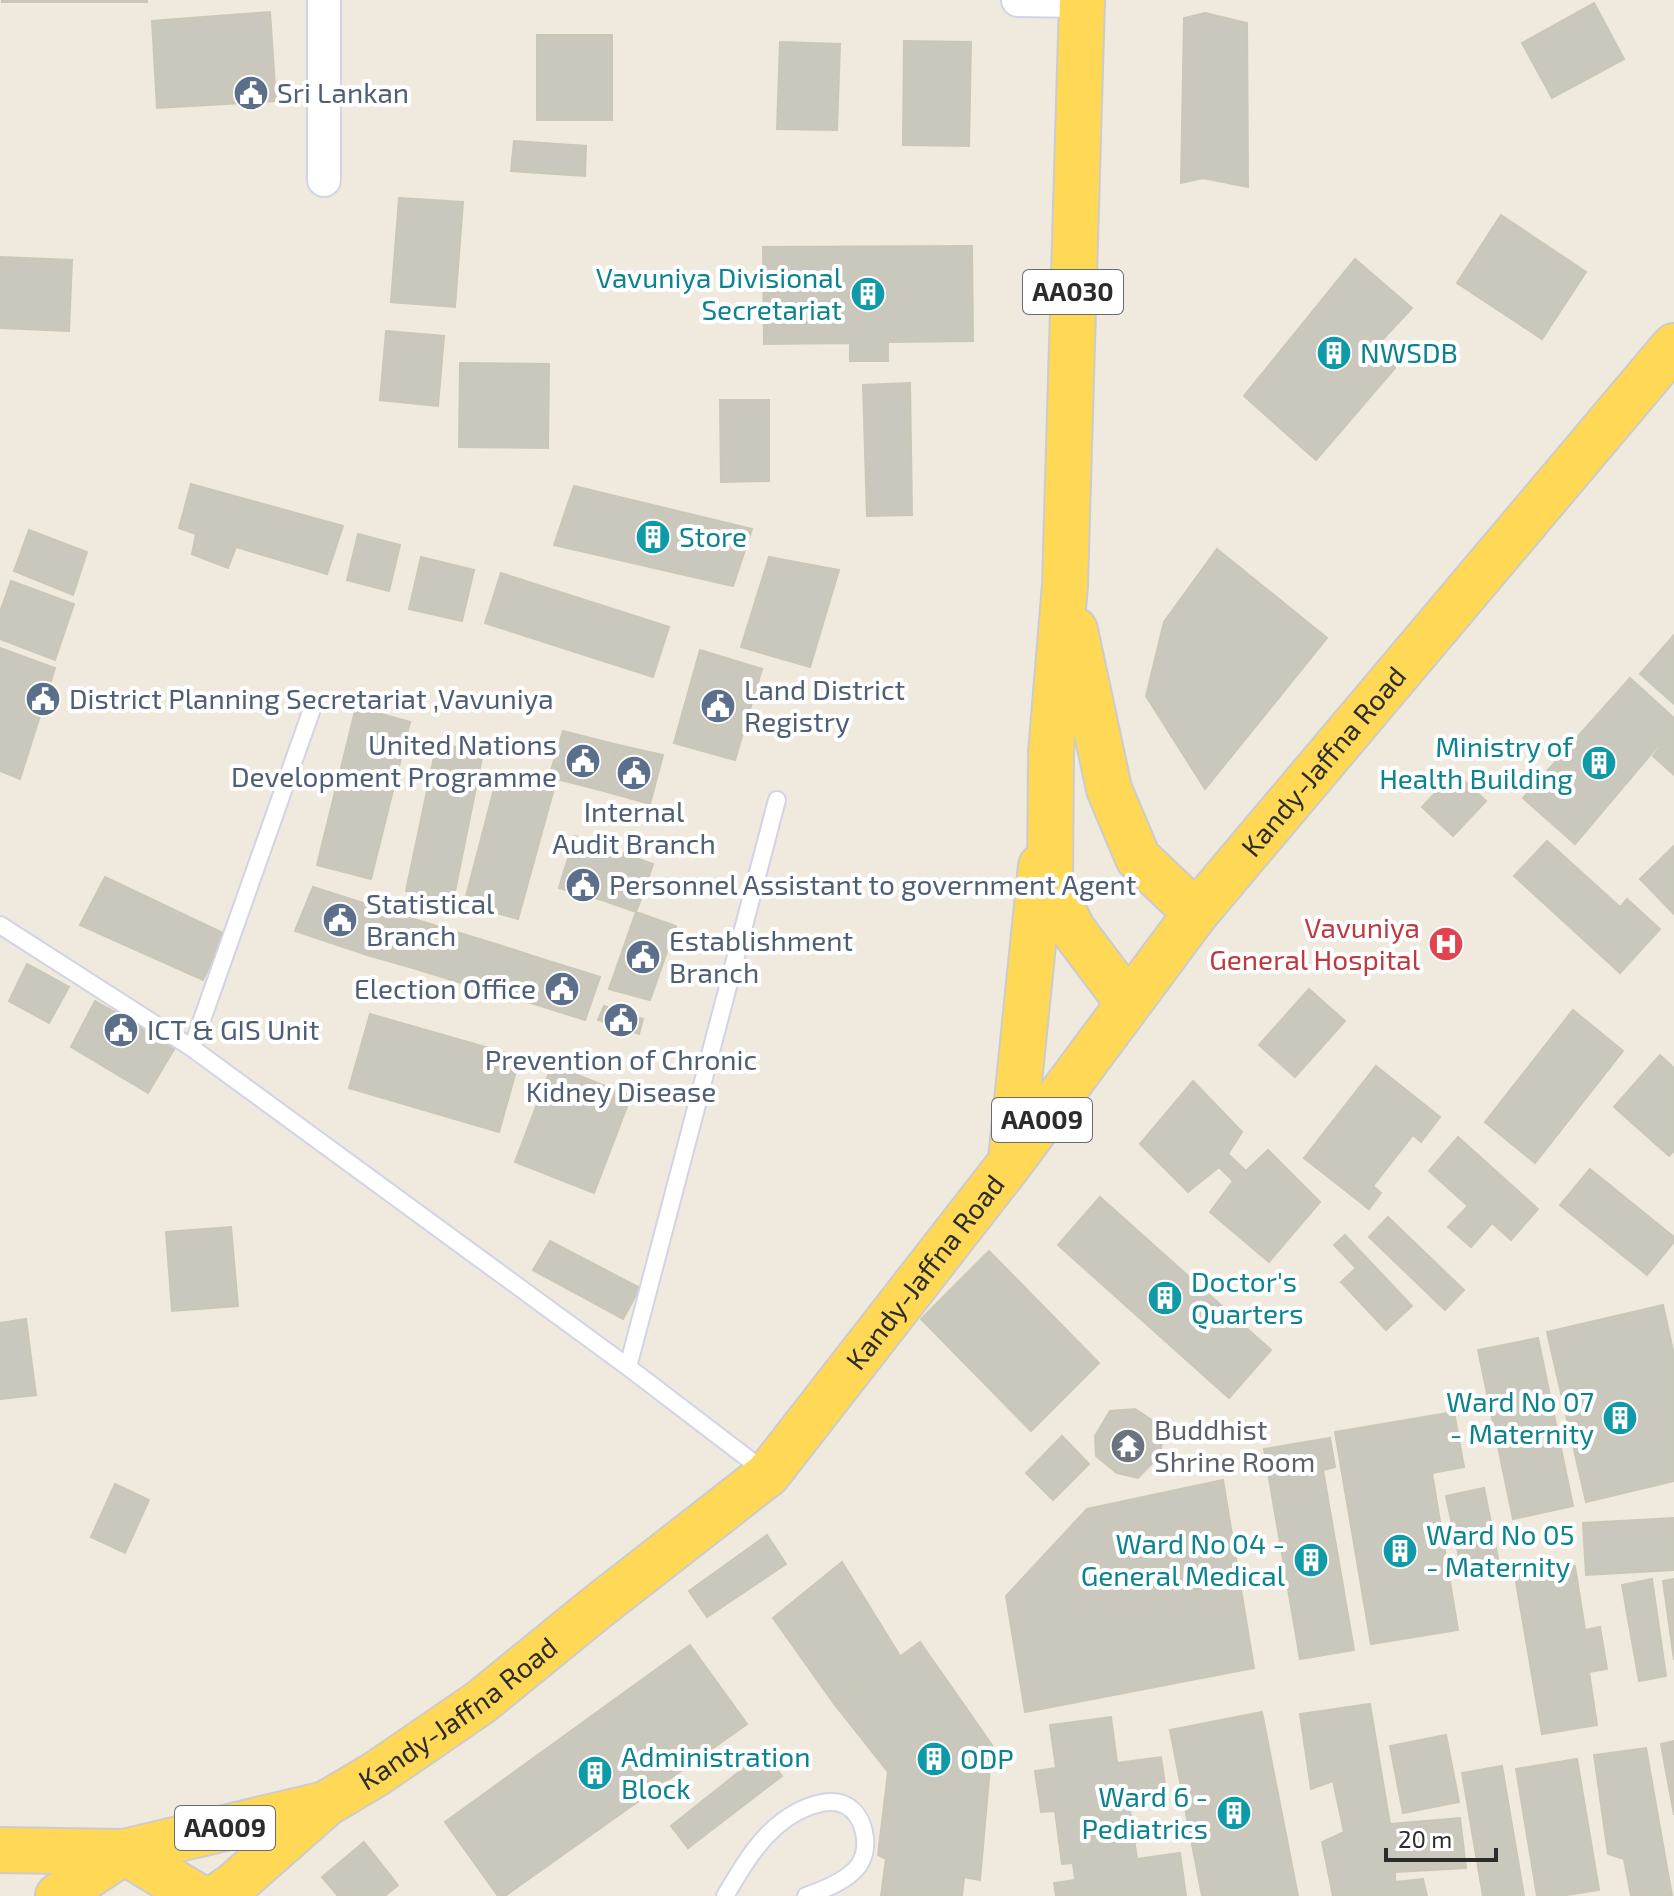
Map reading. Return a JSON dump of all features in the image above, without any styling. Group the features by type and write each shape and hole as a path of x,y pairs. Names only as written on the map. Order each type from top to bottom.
{"highway":[{"name":"AA030","path":"1082,1 1065,585 1051,753 1050,885 1073,930 1128,1003"},
{"name":"Kandy-Jaffna Road","path":"218,1896 327,1803 376,1774 481,1702 768,1474 1011,1162 1196,913 1674,346"},
{"name":"AA030","path":"1065,585 1109,789 1138,858 1196,913"},
{"path":"1011,1162 1051,753"},
{"name":"Kandy-Jaffna Road","path":"124,1852 327,1803"},
{"name":"AA009","path":"0,1850 124,1852"},
{"path":"58,1896 124,1852 197,1896"}],"street":[{"path":"324,0 324,180"},
{"path":"1018,0 1082,1"}],"lane":[{"path":"192,1048 312,709"},
{"path":"628,1367 777,800"},
{"path":"0,925 192,1048 628,1367 768,1474"},
{"path":"725,1896 765,1836 797,1812 825,1802 844,1805 858,1817 867,1838 859,1865 838,1883 806,1896"}],"building":[{"path":"147,0 147,2 2,2"},
{"path":"1594,3 1624,59 1552,98 1522,43"},
{"path":"270,12 276,101 157,108 152,21"},
{"path":"1205,13 1247,23 1248,187 1203,178 1181,183 1184,18"},
{"path":"537,35 612,35 612,120 537,120"},
{"path":"904,41 971,42 969,146 903,145"},
{"path":"780,42 840,44 837,130 777,129"},
{"path":"514,141 586,146 585,176 511,171"},
{"path":"399,198 463,202 455,307 391,302"},
{"path":"1501,215 1586,272 1542,339 1457,283"},
{"name":"Vavuniya Divisional Secretariat","path":"972,246 973,341 888,342 888,361 850,361 850,343 764,344 763,247"},
{"path":"0,257 72,260 69,331 0,328"},
{"name":"NWSDB","path":"1355,259 1412,308 1383,339 1395,368 1316,460 1244,396"},
{"path":"386,331 444,336 438,406 380,400"},
{"path":"460,363 549,364 548,448 459,447"},
{"path":"910,383 912,515 867,516 863,385"},
{"path":"720,400 769,400 769,481 721,482"},
{"path":"191,484 343,526 327,574 236,547 228,568 192,554 196,534 179,528"},
{"name":"Store","path":"574,486 752,529 733,586 554,545"},
{"path":"29,530 87,552 73,595 14,571"},
{"path":"358,534 400,545 389,591 347,580"},
{"path":"1217,549 1327,638 1205,789 1146,696 1164,622"},
{"path":"421,557 474,570 462,621 409,609"},
{"path":"769,557 839,570 810,667 741,647"},
{"path":"501,573 669,627 653,677 485,623"},
{"path":"11,581 74,604 55,660 0,639 0,612"},
{"path":"1674,635 1674,704 1640,674"},
{"path":"0,648 55,668 20,779 0,771"},
{"name":"Land District Registry","path":"700,650 762,669 735,760 674,743"},
{"name":"Ministry of Health Building","path":"1630,678 1674,718 1674,727 1575,844 1523,798"},
{"path":"356,707 410,722 371,879 317,865"},
{"name":"Ministry of Health Building","path":"1674,728 1674,775 1653,756"},
{"name":"United Nations Development Programme","path":"563,731 618,745 604,791 549,777"},
{"path":"437,743 483,753 453,901 406,891"},
{"name":"Internal Audit Branch","path":"618,745 663,755 650,804 604,791"},
{"path":"499,770 555,785 518,919 464,904"},
{"path":"1455,772 1486,801 1453,836 1422,807"},
{"path":"575,836 619,852 608,883 564,871"},
{"path":"1547,841 1620,907 1627,899 1660,929 1620,973 1514,876"},
{"path":"1674,846 1674,914 1640,879"},
{"path":"619,852 653,864 643,894 608,883"},
{"name":"Personnel Assistant to government Agent","path":"564,871 608,883 602,900 559,888"},
{"path":"105,877 225,934 203,980 80,925"},
{"path":"608,883 620,887 613,904 602,900"},
{"name":"Statistical Branch","path":"313,887 385,910 367,955 295,931"},
{"path":"620,887 643,894 636,912 613,904"},
{"path":"385,910 430,924 413,968 367,955"},
{"name":"Establishment Branch","path":"636,912 676,926 650,1000 609,989"},
{"path":"430,924 499,945 484,990 413,968"},
{"path":"499,945 539,958 525,1001 484,990"},
{"name":"Election Office","path":"539,958 600,977 585,1020 525,1001"},
{"path":"27,964 69,987 49,1023 9,1001"},
{"path":"1309,989 1345,1021 1295,1077 1259,1045"},
{"path":"95,1001 176,1046 148,1093 71,1047"},
{"name":"Prevention of Chronic Kidney Disease","path":"604,1006 643,1019 639,1034 598,1020"},
{"path":"1573,1010 1623,1051 1535,1163 1485,1122"},
{"path":"370,1014 520,1057 499,1132 349,1088"},
{"path":"1660,1055 1674,1068 1674,1151 1669,1156 1614,1107"},
{"path":"552,1065 631,1096 594,1193 515,1162"},
{"path":"1376,1066 1440,1117 1421,1142 1413,1135 1373,1186 1381,1193 1369,1209 1304,1158"},
{"name":"Doctor's Quarters","path":"1193,1081 1242,1132 1228,1154 1246,1171 1268,1150 1320,1202 1269,1262 1210,1212 1233,1181 1219,1167 1188,1192 1140,1144"},
{"path":"1458,1137 1538,1209 1511,1240 1492,1223 1471,1247 1448,1227 1468,1206 1429,1171"},
{"path":"1590,1169 1674,1237 1674,1242 1647,1275 1560,1205"},
{"name":"Doctor's Quarters","path":"1100,1197 1271,1350 1229,1398 1058,1245"},
{"path":"1388,1217 1464,1290 1445,1310 1369,1237"},
{"path":"231,1227 238,1306 172,1311 166,1232"},
{"path":"1345,1235 1412,1306 1386,1330 1341,1282 1356,1268 1334,1245"},
{"path":"550,1241 640,1288 623,1319 533,1270"},
{"path":"989,1251 1099,1363 1031,1431 921,1319"},
{"name":"Ward No 07 - Maternity","path":"1663,1305 1674,1355 1674,1481 1586,1502 1547,1332"},
{"path":"26,1319 36,1395 0,1399 0,1323"},
{"name":"Ward No 07 - Maternity","path":"1538,1338 1573,1506 1513,1519 1478,1350"},
{"name":"Buddhist Shrine Room","path":"1135,1409 1164,1428 1160,1455 1138,1478 1117,1473 1096,1456 1095,1436 1110,1411"},
{"name":"Ward No 05 - Maternity","path":"1454,1412 1464,1467 1432,1473 1458,1630 1371,1644 1335,1432"},
{"path":"1062,1436 1089,1464 1053,1500 1026,1473"},
{"name":"Ward No 04 - General Medical","path":"1330,1438 1335,1467 1323,1470 1354,1650 1300,1659 1264,1449"},
{"path":"1223,1480 1254,1668 1025,1712 1006,1596 1087,1509"},
{"path":"115,1484 149,1500 125,1553 91,1537"},
{"path":"1484,1488 1500,1568 1463,1576 1446,1496"},
{"path":"1674,1518 1674,1570 1586,1575 1583,1523"},
{"path":"767,1535 786,1564 707,1617 689,1591"},
{"path":"842,1562 900,1656 835,1705 773,1618"},
{"path":"1575,1566 1585,1630 1600,1627 1607,1669 1589,1672 1597,1725 1542,1734 1515,1576"},
{"path":"1652,1579 1666,1676 1639,1681 1622,1585"},
{"path":"1674,1579 1674,1660 1663,1581"},
{"name":"ODP","path":"920,1642 992,1745 980,1880 964,1877 962,1896 881,1896 886,1859 878,1855 888,1772 835,1705"},
{"name":"Administration Block","path":"690,1645 747,1724 505,1896 498,1896 445,1822"},
{"path":"1370,1704 1390,1824 1460,1818 1466,1868 1395,1872 1395,1882 1423,1879 1427,1896 1333,1896 1322,1842 1344,1832 1333,1781 1311,1789 1300,1714"},
{"name":"Ward 6 - Pediatrics","path":"1262,1712 1298,1896 1202,1896 1170,1730"},
{"path":"1111,1717 1117,1763 1161,1757 1167,1798 1129,1803 1137,1859 1180,1853 1186,1896 1056,1896 1054,1883 1075,1880 1073,1863 1062,1864 1055,1811 1041,1812 1035,1771 1056,1768 1050,1725"},
{"path":"1446,1735 1459,1802 1403,1813 1390,1746"},
{"path":"1674,1741 1674,1815 1661,1744"},
{"path":"1646,1748 1672,1896 1631,1896 1624,1859 1608,1854 1594,1755"},
{"path":"764,1752 782,1776 688,1848 671,1826"},
{"path":"1577,1759 1599,1890 1537,1896 1516,1769"},
{"path":"1502,1766 1524,1896 1483,1896 1462,1773"},
{"path":"364,1842 398,1885 385,1896 338,1896 322,1877"}],"place":[{"name":"Sri Lankan","path":"251,93"},
{"name":"Vavuniya Divisional Secretariat","path":"868,294"},
{"name":"NWSDB","path":"1334,353"},
{"name":"Store","path":"653,537"},
{"name":"District Planning Secretariat ,Vavuniya","path":"43,699"},
{"name":"Land District Registry","path":"718,706"},
{"name":"United Nations Development Programme","path":"583,761"},
{"name":"Ministry of Health Building","path":"1599,763"},
{"name":"Internal Audit Branch","path":"634,773"},
{"name":"Personnel Assistant to government Agent","path":"583,885"},
{"name":"Statistical Branch","path":"340,920"},
{"name":"Vavuniya General Hospital","path":"1446,944"},
{"name":"Establishment Branch","path":"643,957"},
{"name":"Election Office","path":"562,989"},
{"name":"Prevention of Chronic Kidney Disease","path":"621,1020"},
{"name":"ICT & GIS Unit","path":"121,1030"},
{"name":"Doctor's Quarters","path":"1165,1298"},
{"name":"Ward No 07 - Maternity","path":"1620,1418"},
{"name":"Buddhist Shrine Room","path":"1128,1446"},
{"name":"Ward No 05 - Maternity","path":"1400,1551"},
{"name":"Ward No 04 - General Medical","path":"1311,1560"},
{"name":"ODP","path":"934,1759"},
{"name":"Administration Block","path":"595,1773"},
{"name":"Ward 6 - Pediatrics","path":"1234,1813"}]}
